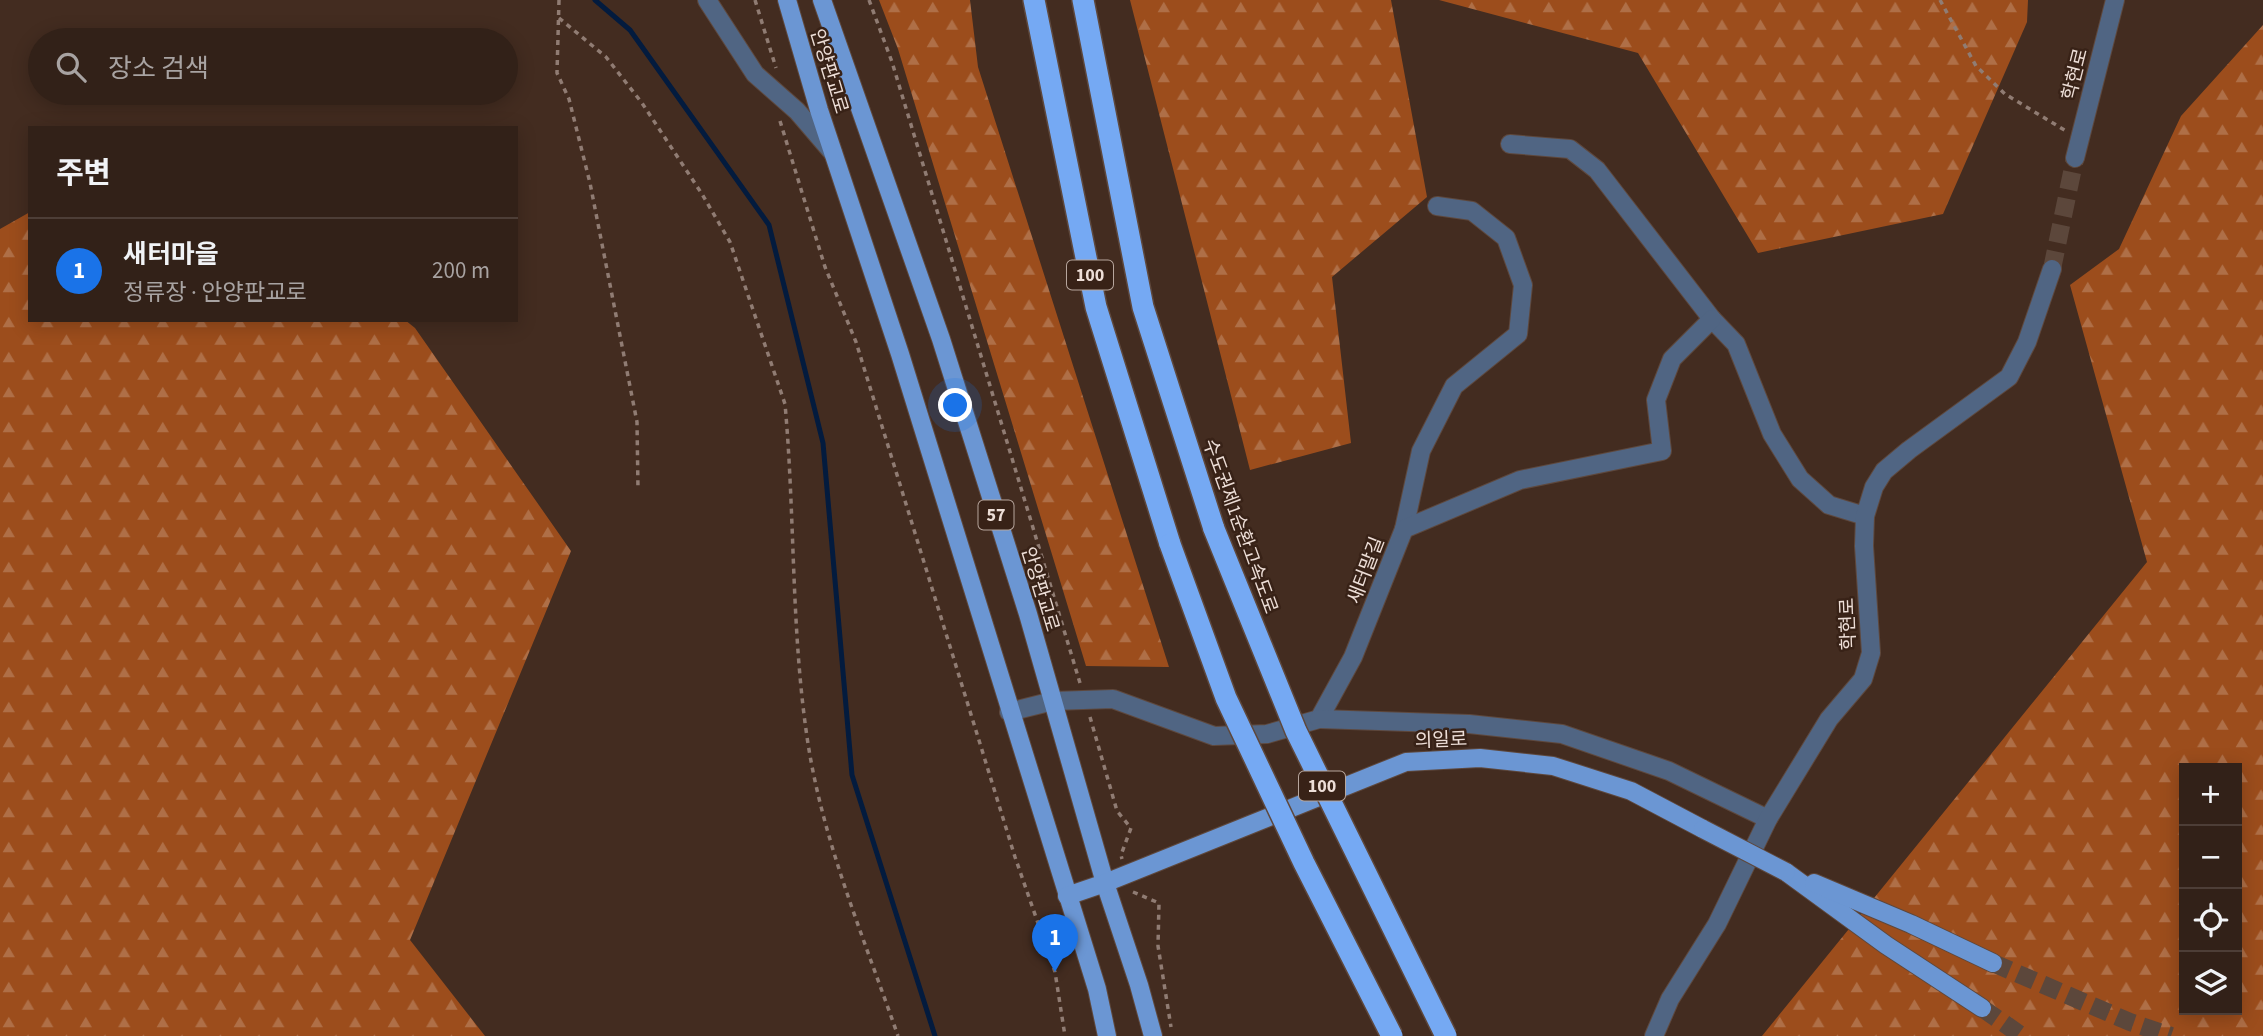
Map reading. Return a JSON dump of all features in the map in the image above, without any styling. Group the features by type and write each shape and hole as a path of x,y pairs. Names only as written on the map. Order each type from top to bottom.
{"highway":[{"name":"100","path":"1034,0 1096,307 1170,544 1226,698 1304,863 1392,1036"},
{"name":"수도권제1순환고속도로","path":"1083,0 1143,307 1214,529 1296,732 1446,1036"}],"main road":[{"name":"안양판교로","path":"787,0 1097,989 1107,1036"},
{"name":"안양판교로","path":"822,0 940,339 1053,701 1105,883 1153,1036"},
{"name":"의일로","path":"1067,895 1105,883 1405,762 1480,758 1553,766 1631,791 1786,872"},
{"path":"1786,872 1911,924 1993,963"},
{"path":"1786,872 1886,945 1982,1008"}],"street":[{"path":"707,0 755,74 797,111 833,153"},
{"name":"학현로","path":"2074,158 2115,0"},
{"path":"1510,144 1570,149 1597,170 1712,318 1736,344 1772,434 1800,479 1829,505 1865,516"},
{"path":"1404,529 1421,451 1454,386 1518,334 1523,285 1506,238 1472,211 1437,206"},
{"name":"학현로","path":"1654,1036 1670,999 1717,924 1768,819 1829,719 1863,678 1871,653 1864,546 1865,516 1874,487 1884,471 2009,377 2027,342 2053,269"},
{"name":"새터말길","path":"1319,719 1353,657 1404,529 1520,480 1662,451 1656,400 1672,359 1712,318"},
{"path":"1009,712 1053,701 1114,699 1214,736 1267,734 1319,719 1469,724 1562,734 1669,771 1768,819"}],"path":[{"path":"755,0 776,67 781,129 825,267 856,342 1015,857 1055,972 1065,1036"},
{"path":"869,0 892,62 1117,811 1131,828 1121,855 1130,891 1159,903 1158,946 1172,1036"},
{"path":"1940,0 1976,66 2005,94 2080,138"},
{"path":"559,2 557,73 569,99 590,183 638,422 638,489"},
{"path":"559,18 606,57 642,103 702,194 730,242 775,368 785,404 797,656 807,739 822,812 898,1036"}],"green space":[{"path":"879,0 970,0 978,67 1169,667 1086,666 898,49"},
{"path":"1130,0 1391,0 1427,197 1332,277 1351,443 1250,470"},
{"path":"1439,0 2028,0 2027,22 1943,214 1758,253 1638,53"},
{"path":"2263,25 2263,1036 1762,1036 2147,562 2070,285 2119,249 2181,116"},
{"path":"28,213 28,322 408,322 415,328 571,551 410,940 485,1036 0,1036 0,229"}],"waterway":[{"path":"595,0 630,30 769,225 823,443 852,775 935,1036"}],"tunnel":[{"path":"2052,269 2075,158"},
{"path":"1993,963 2130,1022 2171,1036"},
{"path":"1982,1008 2022,1036"}],"place":[{"name":"새터마을","path":"1055,972"}]}
